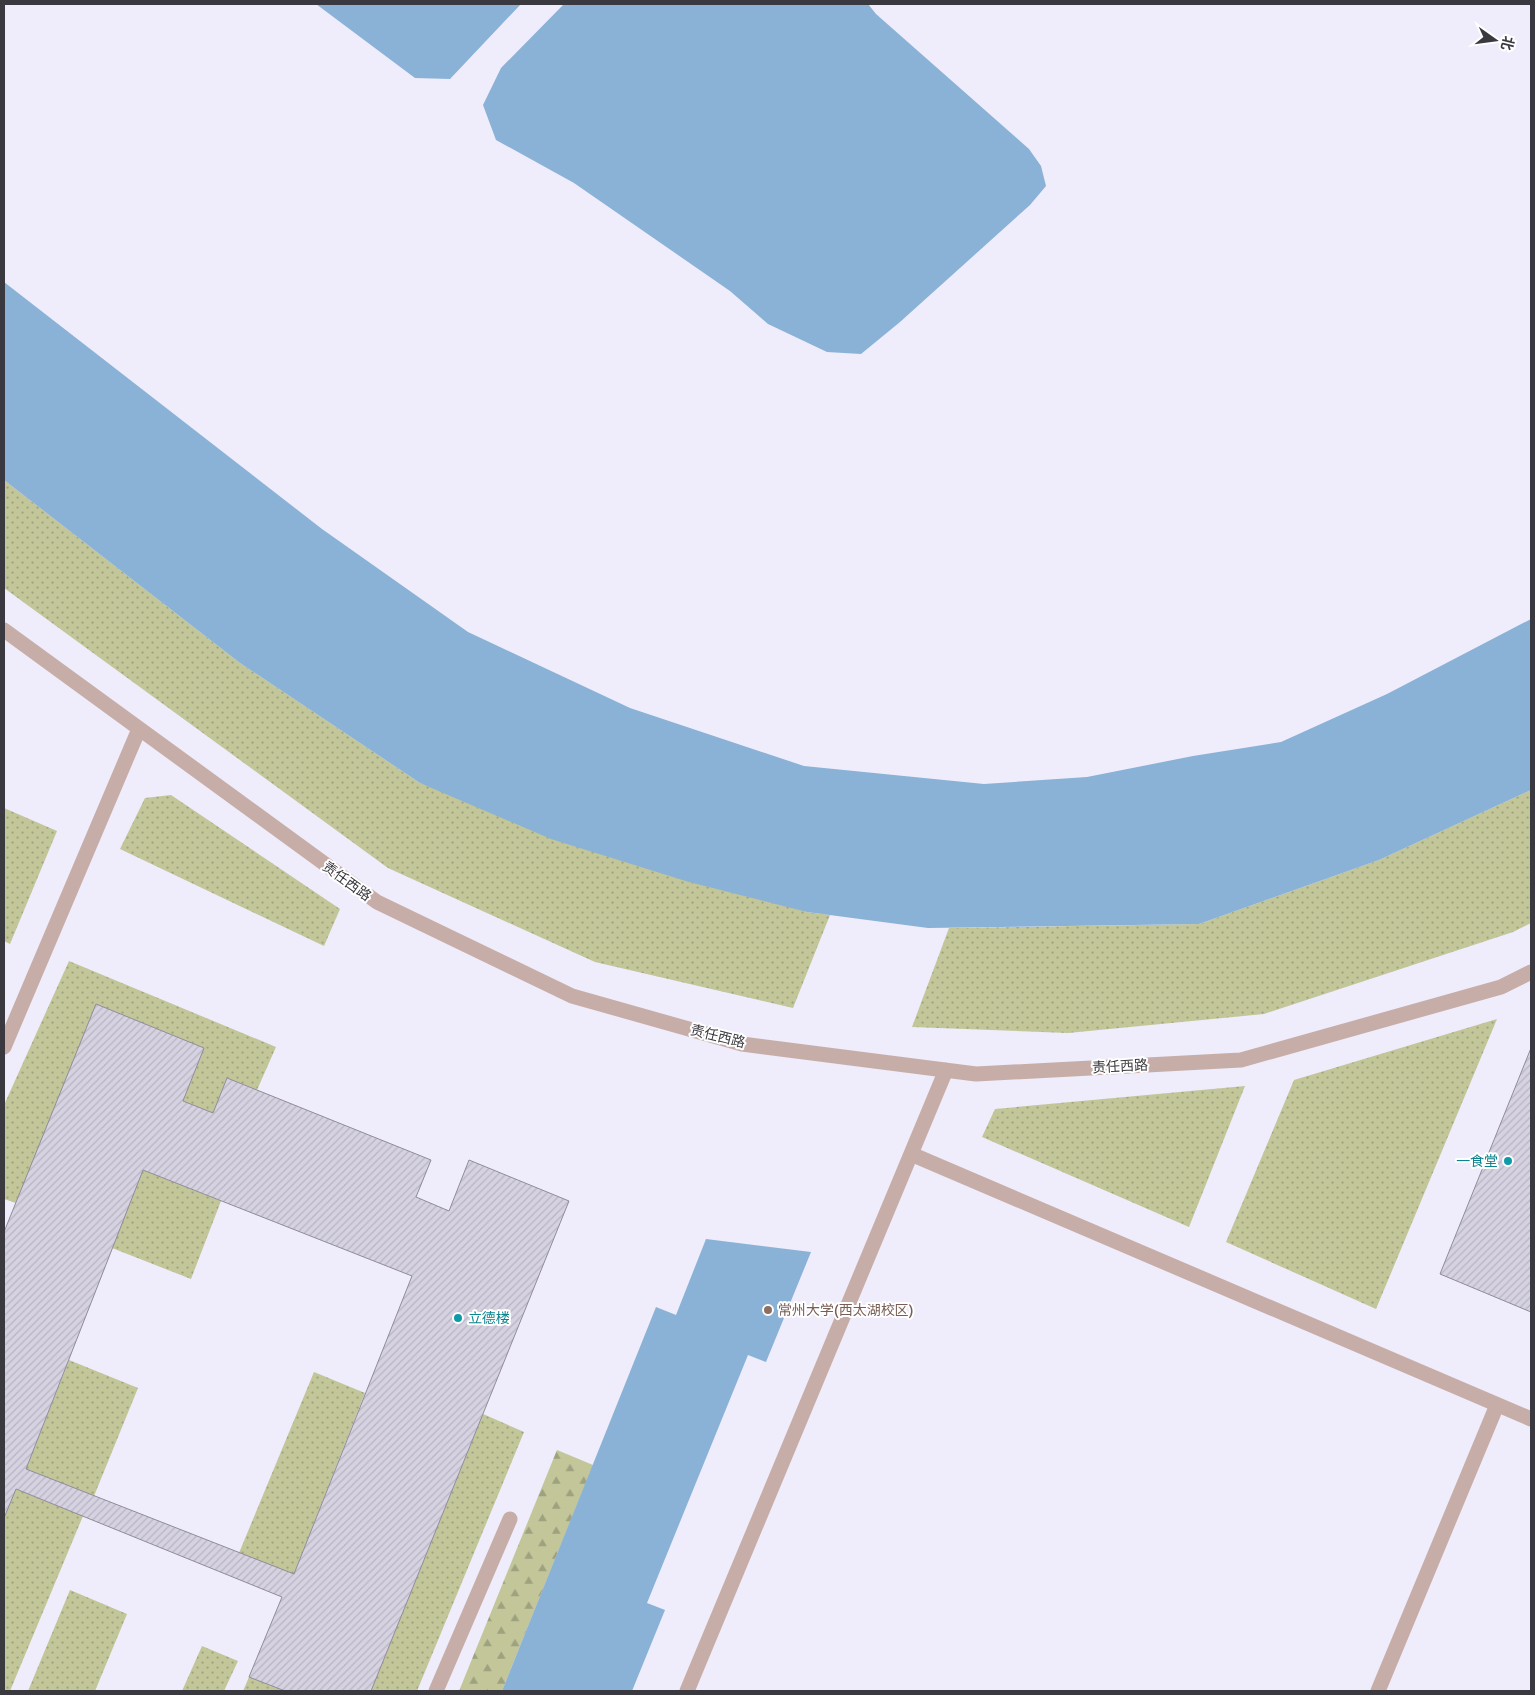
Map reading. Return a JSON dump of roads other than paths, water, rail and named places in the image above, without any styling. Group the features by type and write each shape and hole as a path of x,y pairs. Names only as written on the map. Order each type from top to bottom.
{"lane":[{"name":"责任西路","path":"4,630 377,902 572,996 742,1044 976,1074 1240,1060 1501,987 1531,972"},
{"path":"4,1047 139,729"},
{"path":"687,1691 946,1070"},
{"path":"912,1154 1531,1419"},
{"path":"1378,1691 1497,1405"},
{"path":"436,1691 510,1519"}],"water":[{"path":"316,4 521,4 450,79 415,78"},
{"path":"564,4 868,4 876,14 1029,149 1041,166 1046,186 1030,205 900,322 861,354 827,352 768,324 730,291 574,183 496,140 483,105 501,68"},
{"path":"4,282 322,529 468,632 630,708 804,766 984,784 1087,777 1193,756 1281,742 1387,694 1531,619 1531,790 1379,860 1199,924 928,928 807,912 689,882 551,839 420,783 240,663 4,480"},
{"path":"706,1239 811,1252 766,1362 748,1355 647,1603 665,1610 632,1691 502,1691 656,1307 676,1315"}],"place":[{"name":"一食堂","path":"1508,1161"},
{"name":"常州大学(西太湖校区)","path":"768,1310"},
{"name":"立德楼","path":"458,1318"}]}
